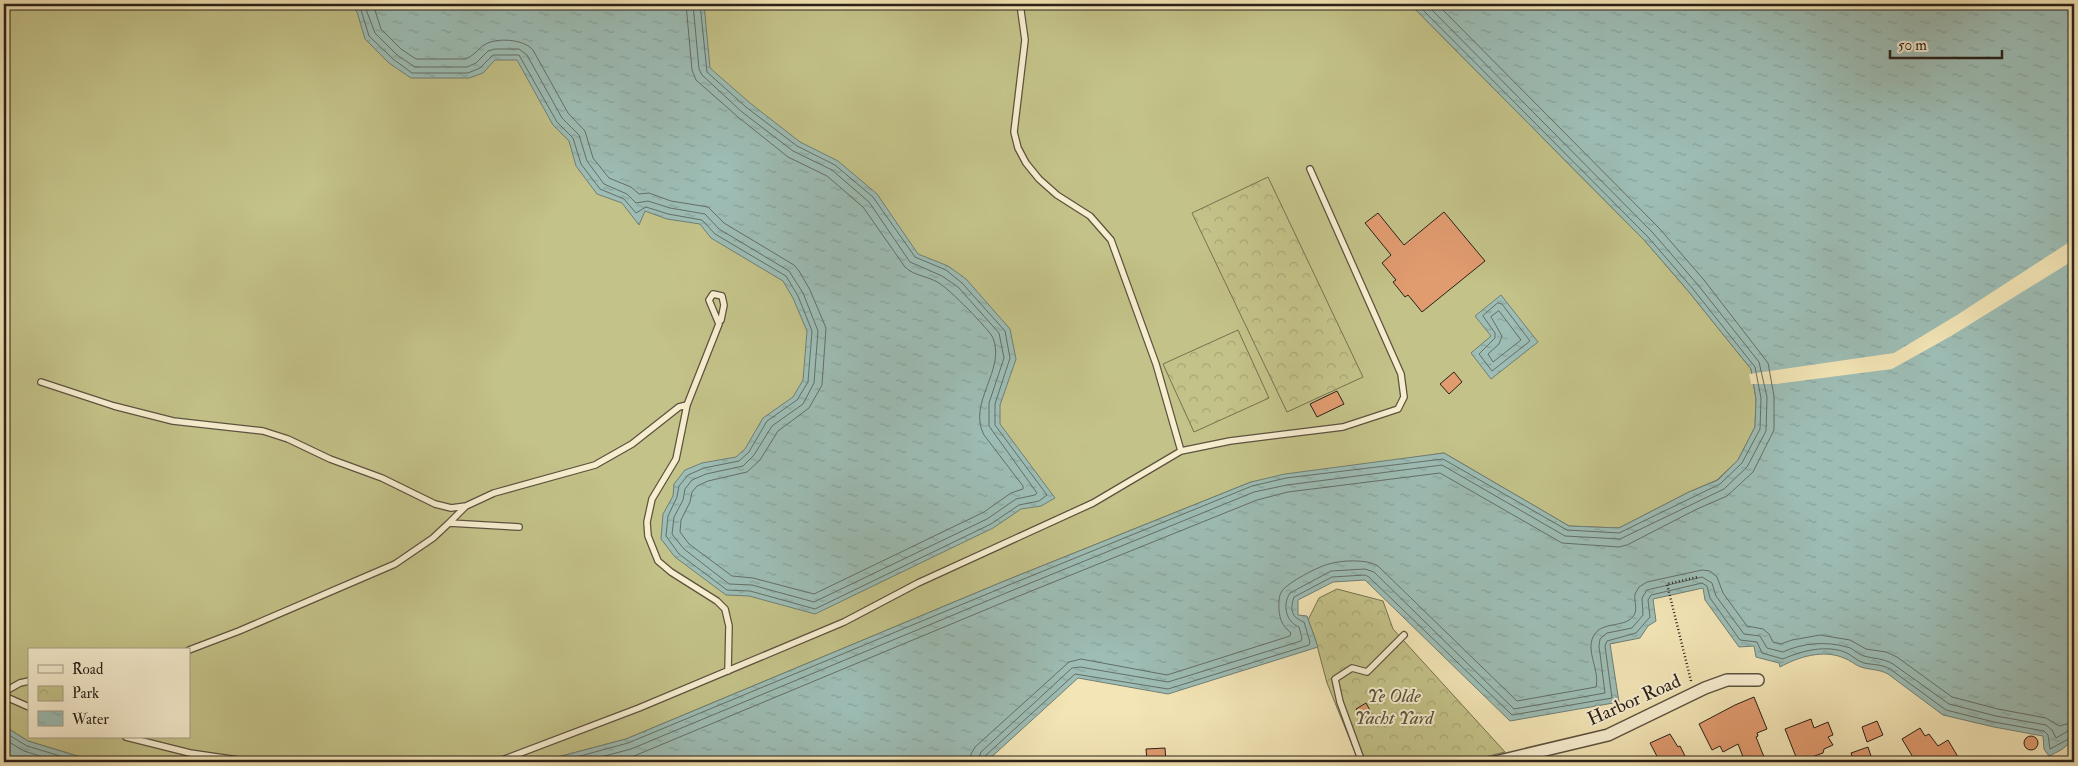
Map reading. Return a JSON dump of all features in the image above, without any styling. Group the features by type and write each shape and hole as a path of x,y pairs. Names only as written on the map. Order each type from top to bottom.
{"street":[{"name":"Harbor Road","path":"1495,762 1608,735 1694,693 1726,680 1758,680"}],"lane":[{"path":"1020,4 1024,40 1014,132 1018,148 1026,163 1039,179 1057,194 1090,216 1111,240 1156,364 1181,452"},
{"path":"497,762 569,736 844,622 918,582 1093,503 1181,452 1230,441 1343,427 1398,409 1404,397 1401,374 1310,168"},
{"path":"721,320 724,305 722,296 713,294 709,300 715,310 719,324 687,405 676,459 652,499 647,522 648,536 658,561 671,572 717,601 725,609 729,626 728,671"},
{"path":"42,382 114,406 173,421 263,431 288,439 330,459 382,478 435,504 451,508 466,506 494,493 594,465 632,444 679,407 687,405"},
{"path":"190,650 239,631 395,564 433,538 466,506"},
{"path":"449,523 520,527"},
{"path":"1362,762 1340,702 1335,679 1352,668 1367,672 1404,635"},
{"path":"4,692 20,683 28,681"},
{"path":"4,696 28,707"},
{"path":"130,738 190,753 252,762"}],"path":[{"path":"1694,693 1667,584 1698,577"}],"green space":[{"path":"4,4 1410,4 1645,241 1751,369 1756,399 1755,427 1738,460 1717,480 1689,492 1619,528 1569,526 1444,453 1251,482 1002,582 626,739 539,762 97,762 28,741 4,726"},
{"path":"1268,177 1363,377 1287,412 1192,213"},
{"path":"1238,330 1269,398 1194,432 1163,364"},
{"name":"Ye Olde Yacht Yard","path":"1337,589 1383,601 1393,629 1505,752 1464,762 1359,762 1327,683 1315,638 1308,620 1319,598"}],"water":[{"path":"349,4 704,4 710,68 750,103 800,142 838,161 877,194 918,254 948,266 966,279 1010,329 1016,359 1000,405 1000,424 1055,498 1041,506 1021,509 993,528 815,614 749,596 726,595 675,557 661,539 663,514 673,496 674,484 685,470 702,463 736,457 745,449 763,418 793,397 803,380 807,331 793,298 783,281 711,238 700,224 667,219 645,211 639,225 622,203 597,194 576,166 569,141 553,125 517,60 495,60 483,73 469,78 411,78 389,63 365,39 357,12"},
{"path":"1410,4 2074,4 2074,740 2049,756 2044,749 2043,736 1943,715 1888,674 1861,667 1836,655 1811,655 1780,667 1779,663 1756,657 1754,646 1739,647 1705,600 1703,588 1653,599 1656,621 1648,626 1640,638 1610,644 1619,702 1510,721 1365,580 1333,582 1298,600 1298,615 1307,616 1318,647 1168,694 1078,678 986,762 539,762 626,739 1002,582 1251,482 1285,474 1444,453 1569,526 1619,528 1689,492 1718,480 1738,460 1755,427 1756,399 1751,369 1645,241"},
{"path":"1501,295 1538,342 1491,379 1471,353 1491,336 1475,316"},
{"path":"4,726 28,741 97,762 4,762"}],"pier":[{"path":"2074,239 2074,260 1951,336 1892,369 1777,384 1751,384 1749,374 1894,353 1957,315"}],"building":[{"path":"1444,212 1485,261 1422,312 1408,295 1405,297 1393,282 1396,280 1382,263 1391,255 1365,223 1378,213 1404,245"},
{"path":"1454,372 1462,382 1449,394 1440,384"},
{"path":"1337,391 1344,404 1317,417 1310,404"},
{"path":"1754,697 1767,729 1757,733 1758,736 1756,737 1766,762 1745,762 1738,744 1723,752 1720,746 1712,750 1699,724"},
{"path":"1366,703 1372,714 1362,720 1356,709"},
{"path":"1811,719 1814,728 1828,722 1833,735 1828,737 1833,745 1824,749 1823,753 1798,762 1785,729"},
{"path":"1877,721 1883,735 1867,742 1862,727"},
{"path":"1920,728 1925,736 1929,734 1938,746 1948,740 1961,762 1921,762 1918,756 1914,759 1902,739"},
{"path":"1670,734 1678,747 1680,746 1688,762 1660,762 1650,743"},
{"path":"2028,736 2034,736 2038,743 2034,750 2028,750 2024,746 2024,740"},
{"path":"1868,747 1873,762 1854,762 1851,753"},
{"path":"1165,748 1166,762 1147,762 1146,749"}]}
